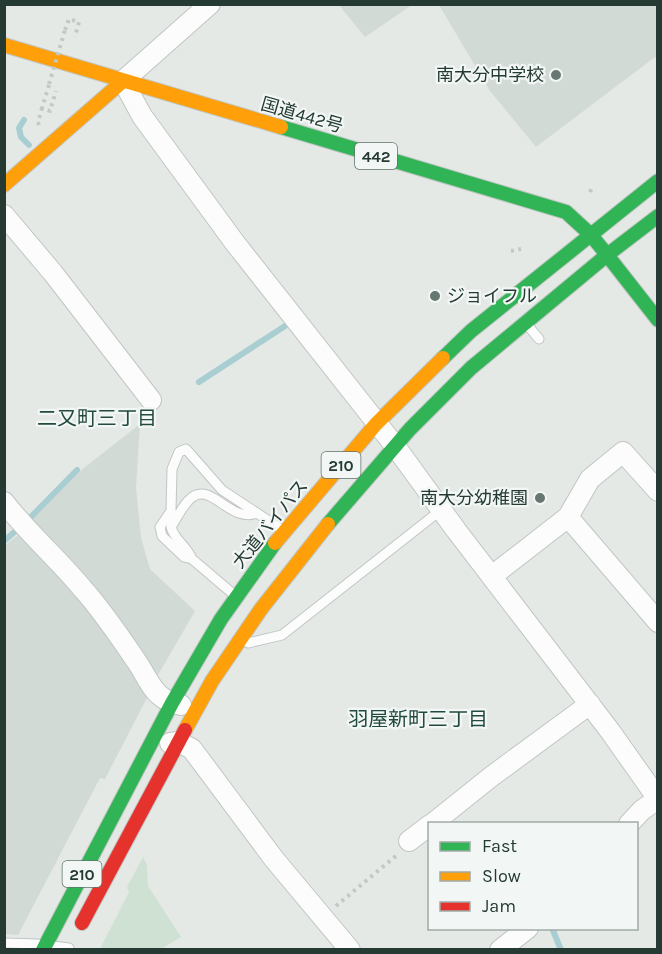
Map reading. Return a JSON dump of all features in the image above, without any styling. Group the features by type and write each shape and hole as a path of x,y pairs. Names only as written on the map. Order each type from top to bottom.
{"main road":[{"name":"国道442号","path":"4,45 566,212 590,234 653,305 657,320"},
{"path":"4,185 123,81"},
{"name":"大道バイパス","path":"44,947 172,703 220,619 264,556 376,424 471,331 657,181"},
{"name":"210","path":"69,949 197,708 236,645 302,555 395,446 471,368 657,216"}],"street":[{"path":"210,4 123,81 142,116 228,234 395,446 441,510 590,704 657,799 631,822"},
{"path":"4,215 53,273 151,400"},
{"path":"492,576 568,517 590,479 623,452 657,491"},
{"path":"4,502 21,525 84,589 139,664 157,695 172,703 197,708"},
{"path":"568,517 657,622"},
{"path":"434,822 590,704"},
{"path":"149,744 179,742 192,748 274,859 350,950"},
{"path":"410,841 428,826"},
{"path":"500,950 525,930"}],"lane":[{"path":"526,322 540,339"},
{"path":"236,596 192,559 183,557 162,536 160,527 171,511 172,469 179,452 186,449 222,490 285,531"},
{"path":"192,559 189,551 174,537 171,527 190,498 200,494 210,496 239,515 248,516 256,513"},
{"path":"236,645 282,635 441,510"},
{"path":"4,943 69,949"}],"path":[{"path":"38,122 69,19 79,22 75,38"},
{"path":"42,108 50,111 56,91"},
{"path":"511,251 521,249"},
{"path":"323,917 406,847 410,841"}],"shaded area":[{"path":"339,5 412,5 365,37"},
{"name":"南大分中学校","path":"439,5 657,5 657,59 655,57 536,147 490,91"},
{"path":"140,424 136,487 141,538 150,569 195,611 154,682 27,525 80,471"},
{"path":"23,531 80,591 150,692 105,779 100,778 18,935 5,934 4,546"}],"green space":[{"path":"143,857 147,865 148,886 181,937 161,949 100,949 129,892 127,887"}],"waterway":[{"path":"24,120 19,128 21,137 29,145"},
{"path":"199,382 285,326"},
{"path":"26,522 77,470"},
{"path":"4,541 19,528"},
{"path":"553,930 561,950"}],"traffic: fast":[{"path":"281,127 566,212 590,234 604,251"},
{"path":"443,358 471,331 658,181"},
{"path":"328,524 410,429 471,368 607,255 658,216"},
{"path":"607,255 658,320"},
{"path":"43,950 172,703 221,619 275,543"}],"traffic: slow":[{"path":"4,45 281,127"},
{"path":"4,185 123,81"},
{"path":"275,543 376,424 443,358"},
{"path":"185,730 212,681 261,609 328,524"}],"traffic: jam":[{"path":"82,923 185,730"}],"place":[{"name":"南大分中学校","path":"556,75"},
{"name":"ジョイフル","path":"435,296"},
{"name":"南大分幼稚園","path":"540,498"}],"district":[{"name":"二又町三丁目","path":"97,418"},
{"name":"羽屋新町三丁目","path":"418,719"}]}
